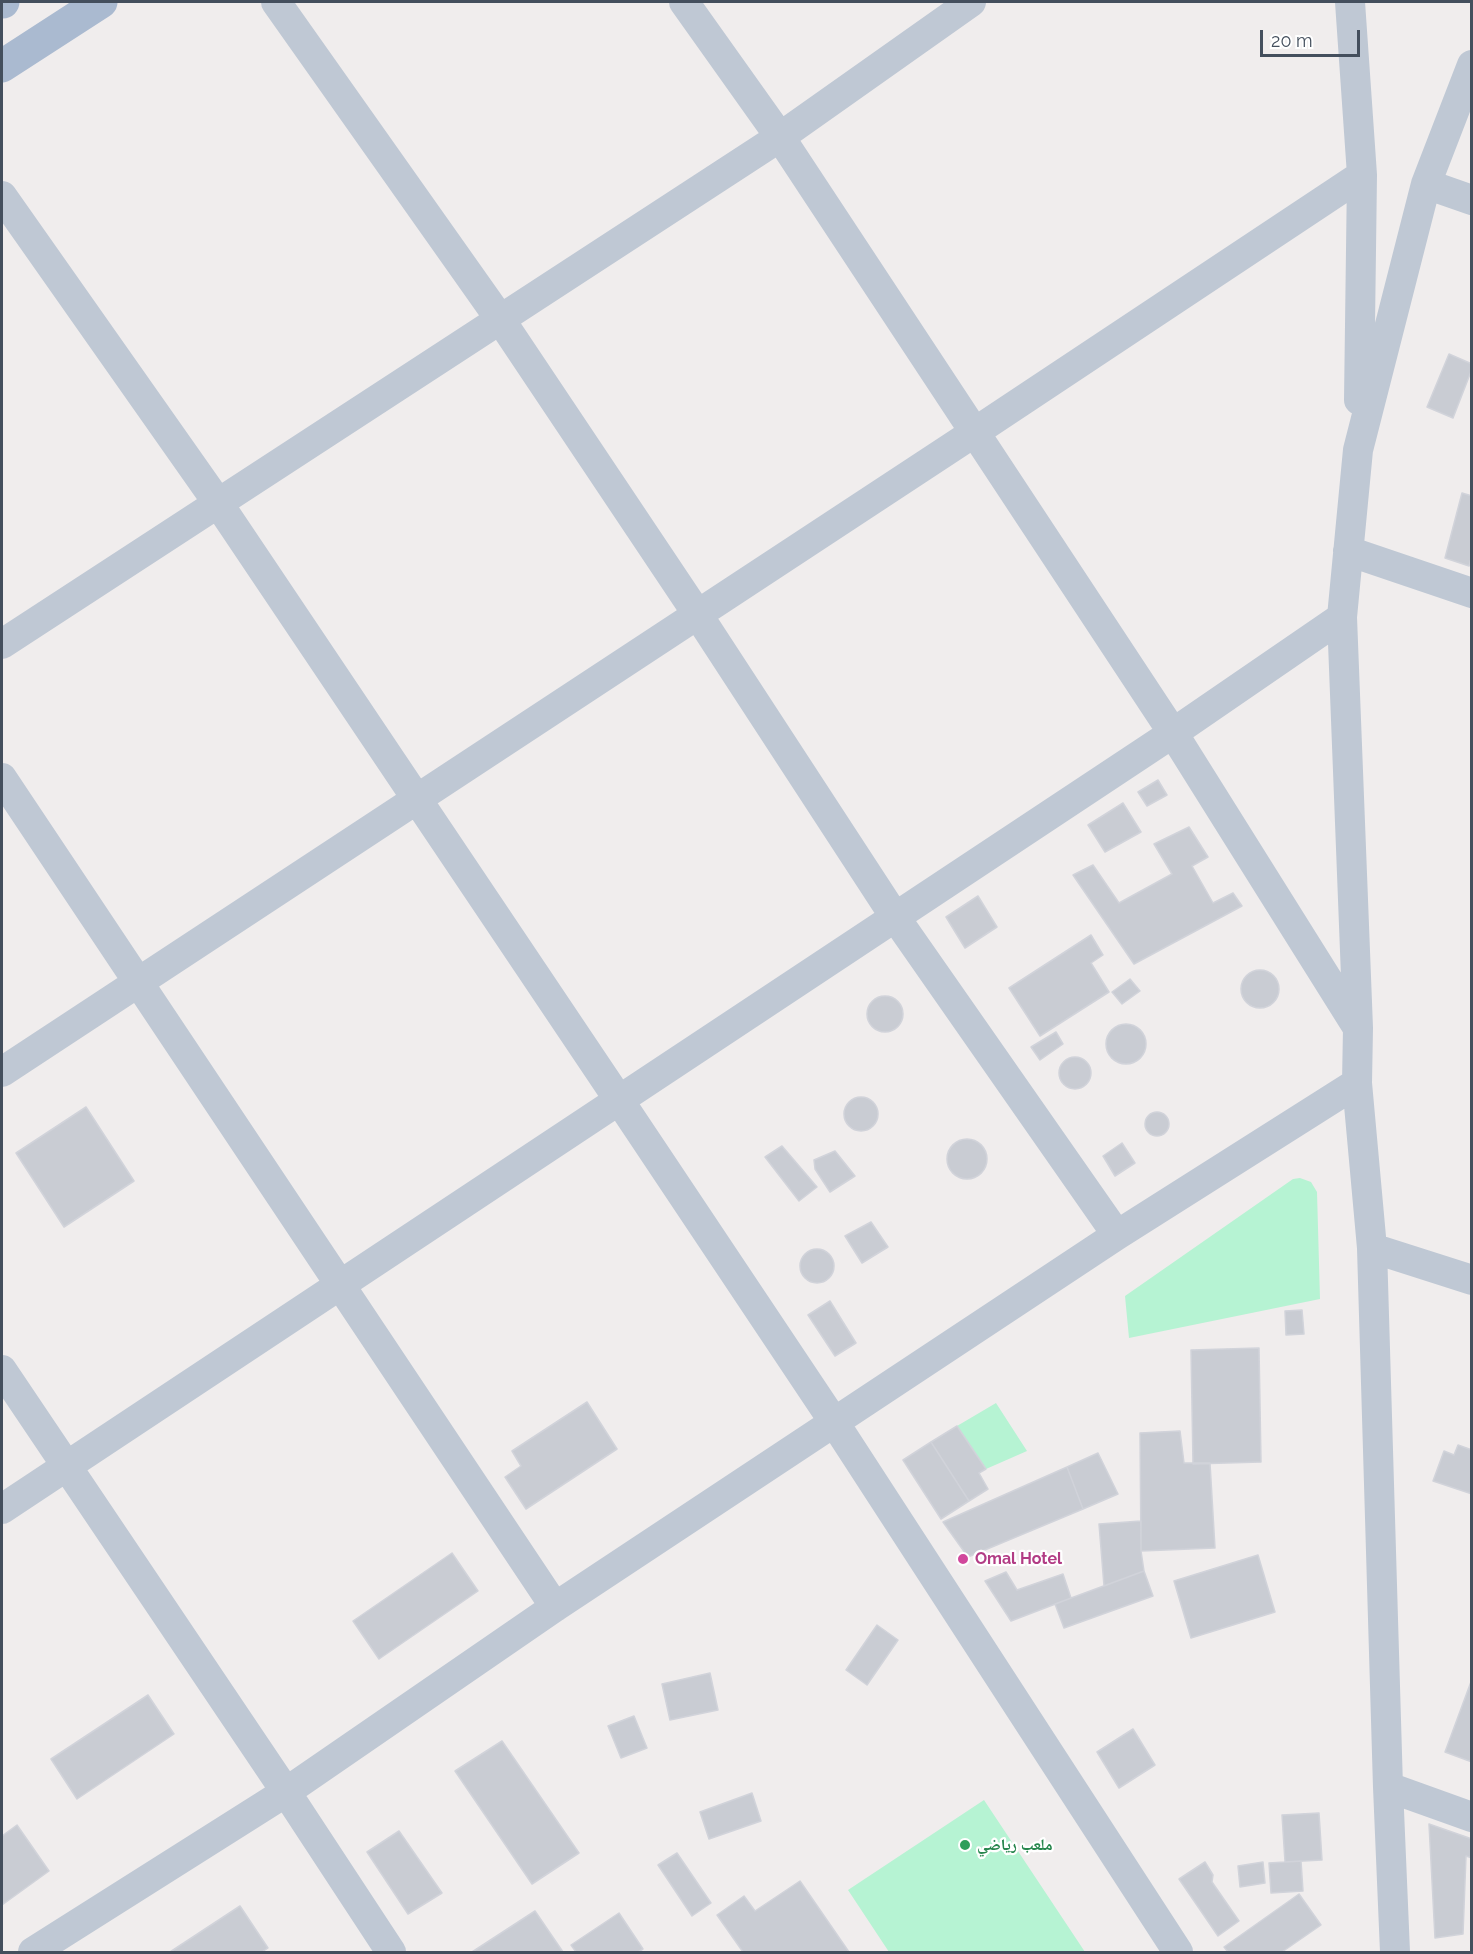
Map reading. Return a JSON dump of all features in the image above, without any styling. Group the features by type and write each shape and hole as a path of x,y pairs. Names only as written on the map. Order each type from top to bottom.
{"main road":[{"path":"2,66 101,2"}],"street":[{"path":"276,2 500,319 698,615 895,917 1117,1235"},
{"path":"684,2 780,137 975,432 1173,734 1358,1028"},
{"path":"2,644 780,137 971,2"},
{"path":"1350,2 1362,175 1358,450 1342,617 1358,1028 1357,1083 1372,1248 1395,1953"},
{"path":"1358,450 1426,184 1472,65"},
{"path":"2,1072 1362,175"},
{"path":"1426,184 1472,201"},
{"path":"2,196 218,503 619,1100 834,1422 1178,1953"},
{"path":"1348,551 1472,592"},
{"path":"2,1509 1173,734 1342,617"},
{"path":"2,778 555,1607"},
{"path":"33,1953 286,1792 555,1607 1117,1235 1357,1083"},
{"path":"1372,1248 1472,1280"},
{"path":"2,1370 286,1792 391,1953"},
{"path":"1388,1787 1472,1817"}],"green space":[{"path":"1300,1178 1311,1182 1317,1192 1320,1299 1129,1338 1125,1296 1293,1179"},
{"path":"996,1403 1027,1451 986,1469 957,1426"},
{"name":"ملعب رياضي","path":"984,1800 1085,1952 889,1952 848,1890"}],"building":[{"path":"1449,354 1472,364 1453,418 1427,407"},
{"path":"1462,493 1472,496 1472,555 1469,566 1445,558"},
{"path":"1158,780 1167,795 1147,806 1138,792"},
{"path":"1123,803 1141,832 1105,852 1088,825"},
{"path":"1189,827 1208,857 1192,866 1213,903 1233,893 1242,906 1134,964 1073,875 1093,865 1119,903 1172,874 1154,844"},
{"path":"978,896 997,927 965,948 946,917"},
{"path":"1091,935 1103,955 1091,963 1109,992 1040,1036 1009,988"},
{"path":"1260,970 1273,976 1279,989 1273,1002 1260,1008 1247,1002 1241,989 1247,976"},
{"path":"1130,979 1140,991 1122,1004 1112,992"},
{"path":"885,996 897,1002 903,1014 897,1026 885,1032 873,1026 867,1014 873,1002"},
{"path":"1126,1024 1140,1030 1146,1044 1140,1058 1126,1064 1112,1058 1106,1044 1112,1030"},
{"path":"1056,1032 1063,1044 1040,1060 1031,1047"},
{"path":"1075,1057 1086,1062 1091,1073 1086,1084 1075,1089 1064,1084 1059,1073 1064,1062"},
{"path":"861,1097 873,1102 878,1114 873,1126 861,1131 849,1126 844,1114 849,1102"},
{"path":"86,1107 134,1181 64,1227 16,1153"},
{"path":"1157,1112 1165,1116 1169,1124 1165,1132 1157,1136 1149,1132 1145,1124 1149,1116"},
{"path":"967,1139 981,1145 987,1159 981,1173 967,1179 953,1173 947,1159 953,1145"},
{"path":"1122,1143 1135,1163 1115,1176 1103,1156"},
{"path":"782,1146 817,1187 799,1201 765,1157"},
{"path":"835,1151 855,1176 830,1192 815,1169 814,1160"},
{"path":"871,1222 888,1247 862,1263 845,1236"},
{"path":"817,1249 829,1254 834,1266 829,1278 817,1283 805,1278 800,1266 805,1254"},
{"path":"830,1301 856,1343 835,1356 808,1315"},
{"path":"1302,1310 1304,1334 1286,1335 1285,1311"},
{"path":"1259,1348 1261,1462 1193,1464 1191,1350"},
{"path":"587,1402 617,1449 526,1509 505,1477 521,1466 512,1451"},
{"path":"957,1426 986,1469 979,1473 988,1489 969,1501 931,1442"},
{"path":"1180,1431 1184,1463 1210,1463 1215,1548 1141,1551 1140,1433"},
{"path":"931,1442 969,1501 941,1519 903,1460"},
{"path":"1458,1445 1472,1450 1472,1494 1433,1481 1444,1451 1454,1455"},
{"path":"1098,1453 1118,1494 1083,1509 1067,1467"},
{"path":"1067,1467 1083,1509 968,1557 943,1522"},
{"path":"1141,1521 1144,1571 1104,1586 1099,1524"},
{"path":"452,1553 478,1591 379,1659 353,1621"},
{"path":"1258,1555 1275,1612 1191,1638 1174,1581"},
{"path":"1144,1571 1153,1596 1064,1628 1055,1604"},
{"path":"1006,1572 1017,1590 1063,1574 1071,1598 1011,1621 985,1581"},
{"path":"877,1625 898,1640 867,1685 846,1670"},
{"path":"710,1673 718,1710 670,1720 662,1684"},
{"path":"1472,1679 1472,1762 1445,1752"},
{"path":"148,1695 174,1734 77,1799 51,1759"},
{"path":"634,1716 647,1748 621,1758 608,1726"},
{"path":"1133,1729 1155,1765 1119,1788 1097,1752"},
{"path":"502,1741 579,1853 532,1884 455,1771"},
{"path":"752,1793 761,1821 709,1839 700,1812"},
{"path":"1319,1813 1322,1860 1285,1862 1282,1815"},
{"path":"1429,1824 1472,1839 1472,1858 1466,1856 1463,1934 1435,1938"},
{"path":"17,1825 49,1871 2,1905 2,1836"},
{"path":"399,1831 442,1893 408,1914 367,1852"},
{"path":"677,1853 711,1903 692,1916 658,1865"},
{"path":"1301,1861 1303,1891 1271,1893 1269,1863"},
{"path":"1205,1862 1213,1875 1212,1882 1239,1921 1218,1936 1179,1879"},
{"path":"1263,1862 1265,1883 1240,1887 1238,1866"},
{"path":"800,1881 849,1952 743,1952 717,1915 744,1896 755,1911"},
{"path":"1299,1894 1321,1925 1282,1952 1228,1952 1224,1947"},
{"path":"240,1906 268,1948 262,1952 170,1952"},
{"path":"535,1911 563,1952 472,1952"},
{"path":"619,1913 643,1949 638,1952 576,1952 571,1945"}],"place":[{"name":"Omal Hotel","path":"963,1559"},
{"name":"ملعب رياضي","path":"965,1845"}]}
